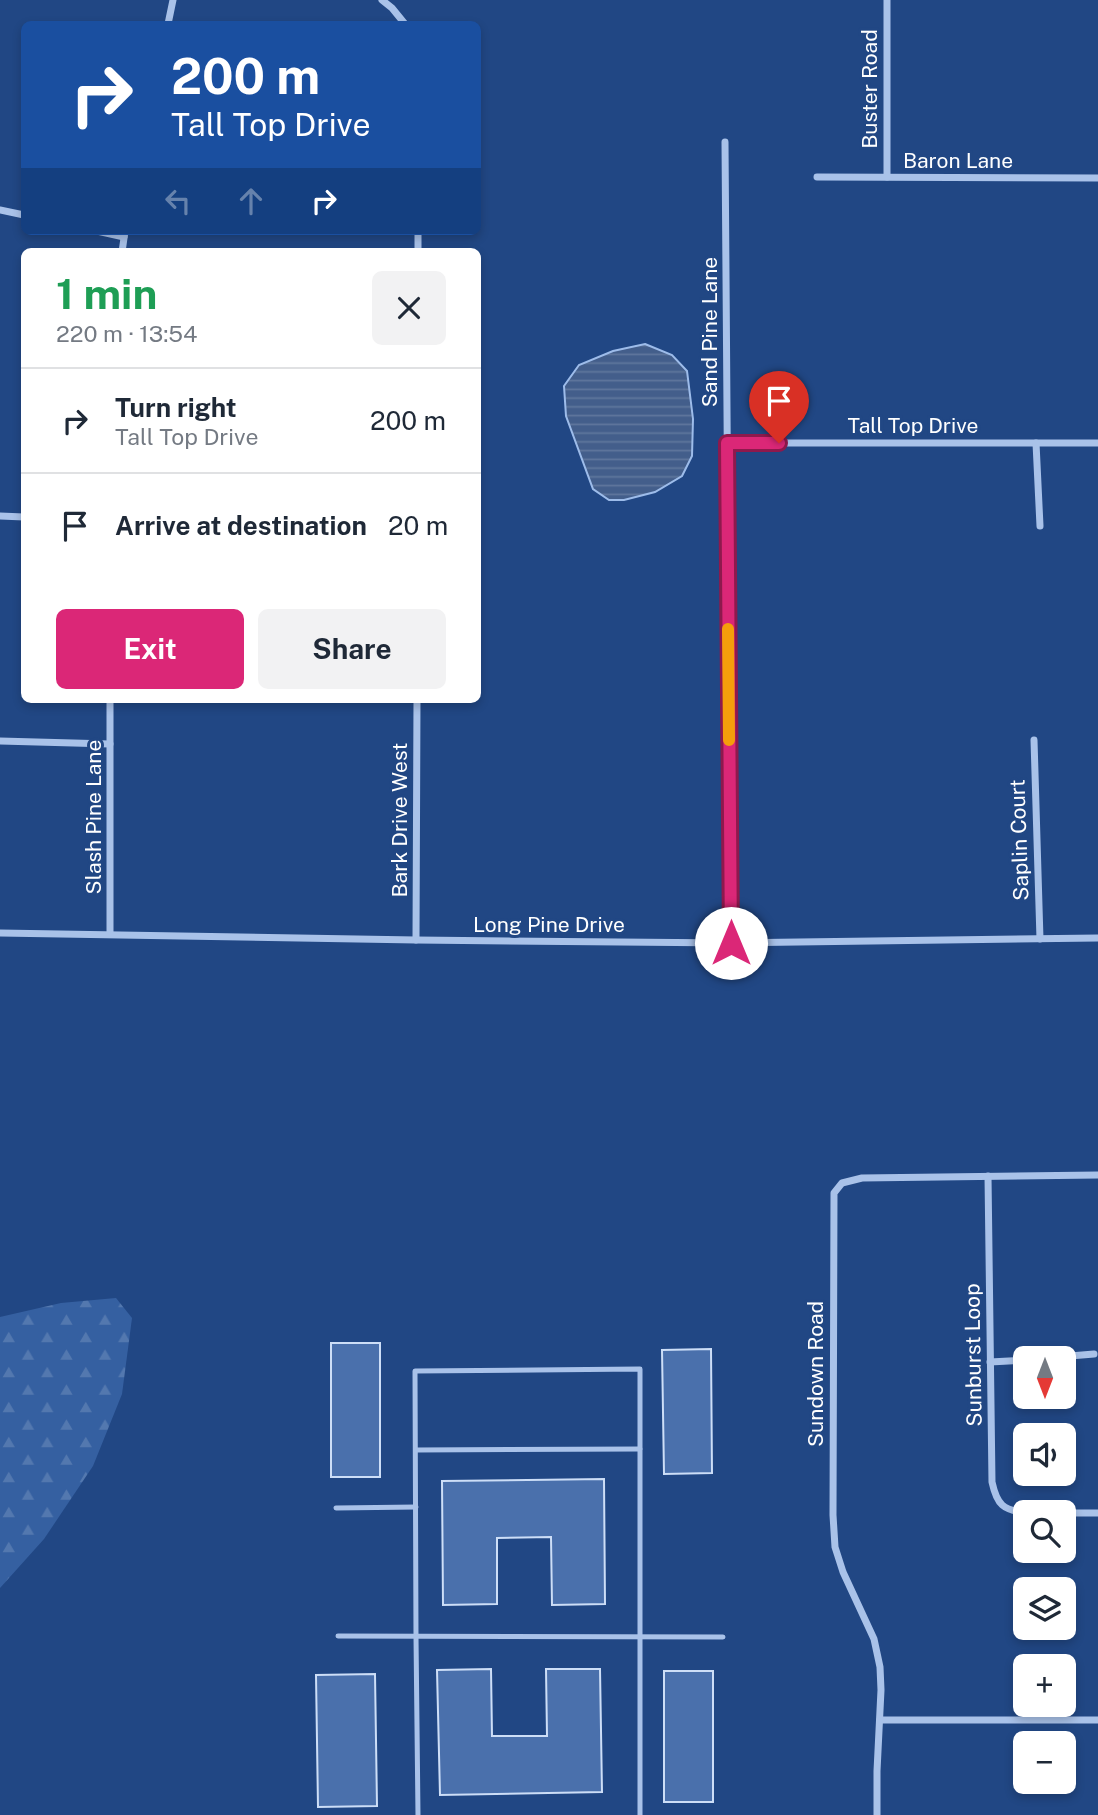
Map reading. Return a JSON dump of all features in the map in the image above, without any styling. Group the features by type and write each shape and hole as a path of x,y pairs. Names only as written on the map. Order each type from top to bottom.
{"street":[{"path":"169,21 173,0"},
{"path":"382,0 403,21"},
{"name":"Buster Road","path":"887,0 887,177"},
{"name":"Sand Pine Lane","path":"725,142 731,943"},
{"name":"Baron Lane","path":"817,177 1098,178"},
{"path":"0,210 21,214"},
{"name":"Tall Top Drive","path":"727,443 1098,443"},
{"path":"1036,443 1040,526"},
{"path":"0,516 21,517"},
{"name":"Slash Pine Lane","path":"110,703 110,934"},
{"name":"Bark Drive West","path":"416,940 417,703"},
{"name":"Saplin Court","path":"1034,740 1040,939"},
{"path":"0,741 110,744"},
{"name":"Long Pine Drive","path":"0,933 731,943 1098,938"},
{"name":"Sundown Road","path":"877,1815 880,1667 874,1639 843,1572 835,1547 832,1515 834,1193 842,1183 862,1178 1098,1175"},
{"name":"Sunburst Loop","path":"988,1176 992,1482 1000,1504 1013,1510"},
{"path":"1076,1356 1094,1354"},
{"path":"990,1362 1013,1361"},
{"path":"1076,1513 1098,1513"},
{"path":"880,1720 1098,1720"}],"lane":[{"path":"418,1815 415,1371 640,1369 640,1815"},
{"path":"416,1450 640,1448"},
{"path":"336,1508 416,1507"},
{"path":"338,1636 723,1637"}],"green space":[{"path":"116,1298 132,1318 122,1394 93,1466 44,1539 0,1588 0,1317 61,1303"}],"shaded area":[{"path":"645,344 672,355 687,371 693,419 692,456 682,476 655,492 624,500 609,500 593,489 566,416 564,386 579,365 613,351"}],"building":[{"path":"331,1343 380,1343 380,1477 331,1477"},
{"path":"711,1349 712,1473 664,1474 662,1350"},
{"path":"604,1479 605,1604 552,1605 551,1537 497,1538 497,1604 443,1605 442,1481"},
{"path":"491,1669 492,1736 547,1736 546,1669 600,1669 602,1792 440,1795 437,1670"},
{"path":"664,1671 713,1671 713,1802 664,1802"},
{"path":"375,1674 377,1806 318,1807 316,1675"}],"slow traffic":[{"path":"728,629 729,740"}],"route":[{"path":"731,943 727,443 779,443"}]}
